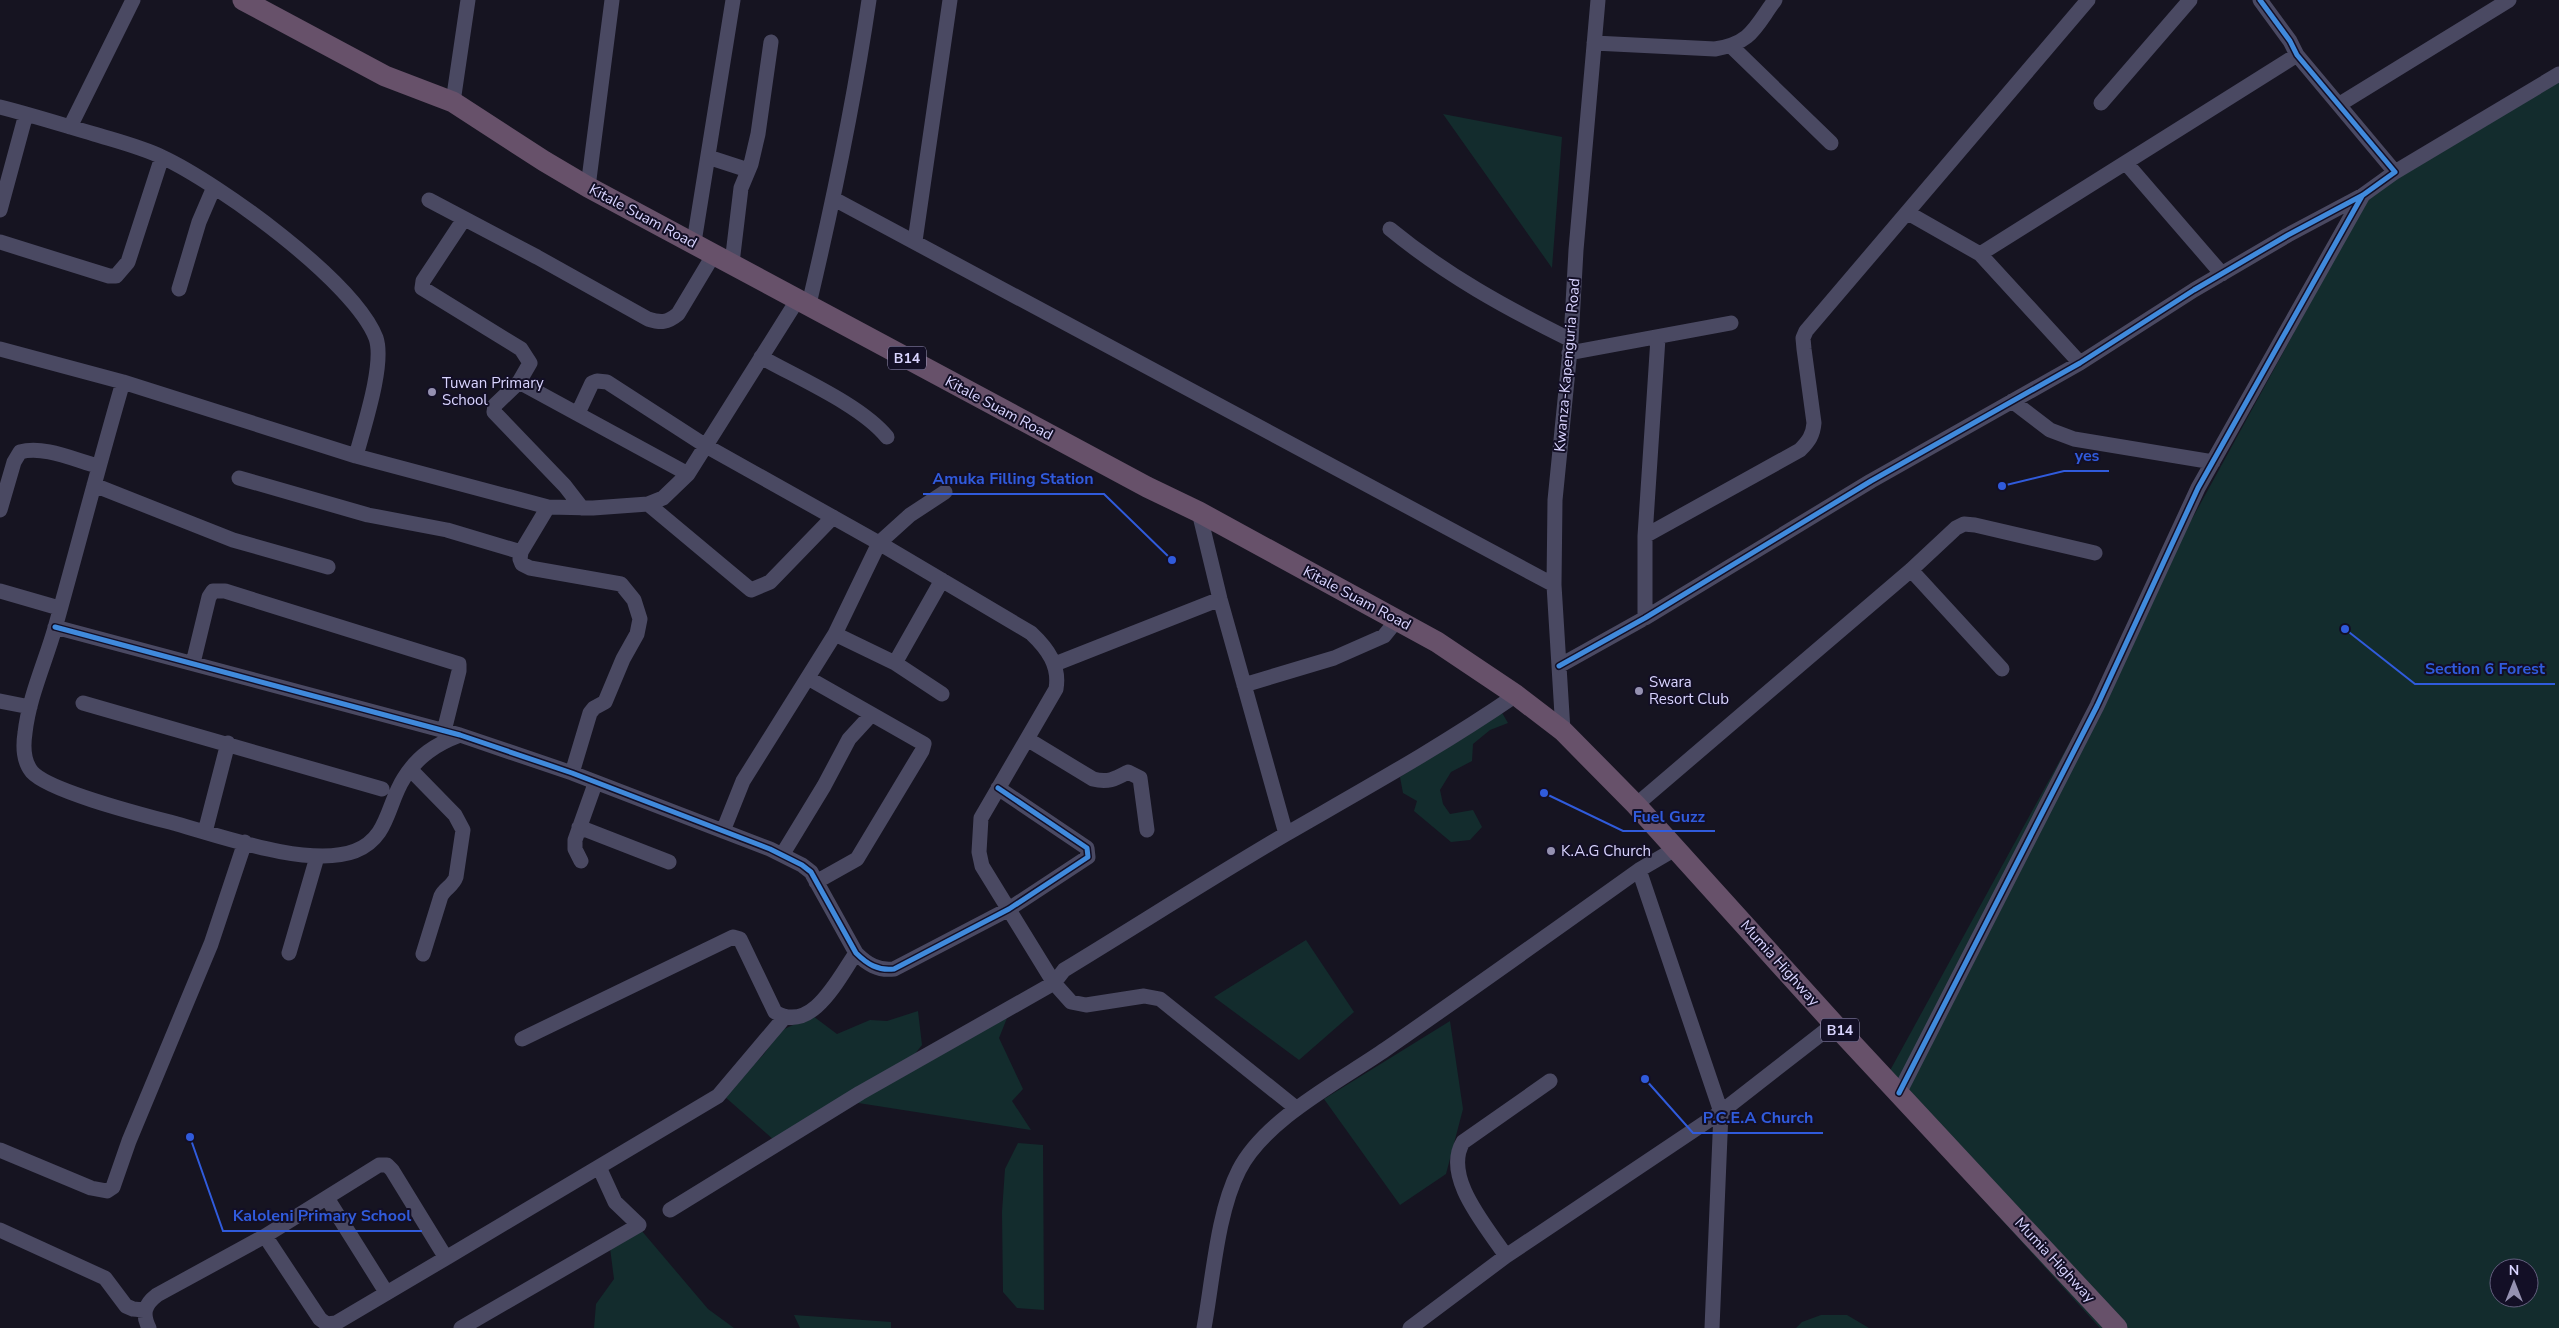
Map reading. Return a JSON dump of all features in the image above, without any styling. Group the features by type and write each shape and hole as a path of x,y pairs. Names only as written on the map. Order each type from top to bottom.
{"highway":[{"name":"Kitale Suam Road","path":"243,0 386,76 452,102 588,187 694,242 1147,487 1199,512 1437,642 1516,695 1562,731"},
{"name":"Mumia Highway","path":"1562,731 1636,805 1834,1024 2118,1328"}],"street":[{"path":"70,127 133,0"},
{"path":"452,102 468,0"},
{"path":"588,187 612,0"},
{"path":"694,242 733,0"},
{"path":"0,349 123,382 356,456 548,507 632,507 648,504 663,498 688,474 761,357 803,301 834,199 869,0"},
{"path":"915,241 950,0"},
{"name":"Kwanza-Kapenguria Road","path":"1562,731 1554,585 1555,500 1570,347 1576,250 1598,0"},
{"path":"1594,43 1716,49 1730,46 1746,39 1775,0"},
{"path":"1645,536 1800,450 1809,441 1813,433 1814,423 1804,343 1806,331 2088,0"},
{"path":"2100,103 2190,0"},
{"path":"2260,0 2290,40 2297,55 2340,104 2394,172"},
{"path":"2340,104 2508,0"},
{"path":"429,200 537,256 648,319 660,323 670,321 678,314 723,259 741,188 758,134 771,42"},
{"path":"1730,46 1831,142"},
{"path":"1980,254 2297,55"},
{"path":"1559,666 1645,618 1871,481 2080,363 2222,274 2288,235 2363,195 2394,172 2559,74"},
{"path":"0,107 162,156 214,186 291,243 315,264 358,310 376,339 378,358 374,383 356,456"},
{"path":"0,210 26,114"},
{"path":"0,242 109,276 116,276 128,262 162,156"},
{"path":"708,157 748,170"},
{"path":"2126,163 2222,274"},
{"path":"179,289 200,222 214,186"},
{"path":"1899,1092 2098,706 2198,488 2363,195"},
{"path":"834,199 1554,585"},
{"path":"1908,212 1980,254 2080,363"},
{"path":"464,219 423,281 422,288 522,349 530,363 519,382 496,405 494,412 565,486 582,508"},
{"path":"1390,229 1422,255 1466,285 1570,347 1658,338 1731,323"},
{"path":"1645,618 1645,536 1658,338"},
{"path":"761,357 866,418 886,438"},
{"path":"578,413 592,384 597,381 607,382 706,446 879,543 1031,633 1055,664 1057,674 1056,689 981,818 978,852 982,866 1054,983 1071,1002 1086,1005 1144,996 1160,1000 1296,1108"},
{"path":"123,382 98,466 55,627 30,706 25,734 24,756 33,772 43,780 131,812 298,856 338,856 365,846 382,831 403,779 425,752 441,742 460,735"},
{"path":"519,382 688,474"},
{"path":"2012,401 2050,430 2074,439 2212,462"},
{"path":"0,510 14,462 20,452 27,450 42,451 98,466"},
{"path":"239,478 368,515 456,532 521,552"},
{"path":"94,485 233,540 328,567"},
{"path":"723,831 743,781 835,634 879,543 910,515 945,492"},
{"path":"648,504 751,590 770,582 833,517"},
{"path":"548,507 521,552 520,559 522,564 530,568 621,584 634,600 640,619 637,634 623,659 606,702 594,708 590,713 572,773"},
{"path":"1199,512 1220,599 1286,834"},
{"path":"1636,805 1911,570 1947,534 1964,524 2095,553"},
{"path":"1911,570 2002,669"},
{"path":"895,663 942,580"},
{"path":"0,590 60,608"},
{"path":"193,663 209,597 213,590 226,591 459,664 459,671 444,730"},
{"path":"1055,664 1220,599"},
{"path":"1244,685 1334,658 1384,636 1397,620"},
{"path":"55,627 460,735 572,773 595,784 782,855 811,872 856,953 864,961 878,969 894,969 1008,909 1084,861 1089,853 1087,848 998,788"},
{"path":"835,634 895,663 942,694"},
{"path":"808,678 924,744 922,751 857,859 816,882"},
{"path":"670,1210 860,1092 1054,983 1064,970 1286,834 1399,770 1474,724 1516,695"},
{"path":"0,701 30,706"},
{"path":"82,703 382,789"},
{"path":"782,855 824,786 849,739 871,715"},
{"path":"1026,739 1093,779 1103,781 1114,780 1128,772 1140,778 1147,830"},
{"path":"205,832 228,744"},
{"path":"411,770 455,815 463,830 456,877 441,896 423,954"},
{"path":"581,861 575,849 579,827 595,784"},
{"path":"579,827 670,862"},
{"path":"0,1150 91,1188 107,1191 113,1187 129,1141 211,944 245,842"},
{"path":"1204,1328 1228,1195 1246,1158 1296,1108 1385,1050 1639,870 1674,849"},
{"path":"289,953 317,857"},
{"path":"1639,870 1721,1112 1712,1328"},
{"path":"522,1039 733,937 740,939 775,1012 784,1018"},
{"path":"266,1236 320,1319 327,1324 336,1323 718,1096 784,1018 805,1015 819,1005 856,953"},
{"path":"1410,1328 1506,1256 1721,1112 1834,1024"},
{"path":"1506,1256 1470,1201 1456,1164 1458,1151 1463,1142 1550,1081"},
{"path":"149,1328 144,1310 148,1301 266,1236 379,1165 387,1165 446,1258"},
{"path":"461,1328 639,1225 615,1202 599,1167"},
{"path":"327,1198 386,1292"},
{"path":"0,1230 105,1278 126,1306 144,1310"}],"green space":[{"path":"2559,67 2559,1328 2100,1328 1881,1087 2382,172"},
{"path":"1443,114 1562,137 1552,268"},
{"path":"1501,711 1508,723 1490,730 1473,744 1472,761 1451,772 1440,790 1443,804 1450,814 1473,810 1482,827 1470,840 1451,842 1414,811 1417,801 1403,793 1400,777"},
{"path":"1306,940 1354,1012 1299,1060 1214,997"},
{"path":"918,1011 922,1045 914,1055 774,1140 724,1096 763,1055 782,1030 813,1016 837,1034 870,1020 887,1021"},
{"path":"1009,1013 999,1038 1023,1089 1012,1101 1031,1130 852,1102"},
{"path":"1450,1021 1463,1109 1446,1174 1400,1205 1324,1099"},
{"path":"1018,1143 1043,1145 1044,1310 1017,1308 1003,1292 1002,1212 1005,1169"},
{"path":"641,1230 708,1309 734,1328 594,1328 596,1304 614,1279 610,1248"},
{"path":"794,1315 891,1322 891,1328 800,1328"},
{"path":"1821,1315 1847,1315 1869,1328 1796,1328 1802,1322"}],"cycle path":[{"path":"1559,666 1645,618 1871,481 2080,363 2194,290 2288,235 2363,195 2395,172 2297,55 2290,41 2260,0"},
{"path":"1899,1093 2097,706 2198,488 2362,196"},
{"path":"55,627 460,735 572,773 770,849 802,865 811,872 856,953 869,963 883,969 894,969 1009,909 1088,857 1087,848 998,788"}],"place":[{"name":"Tuwan Primary School","path":"432,392"},
{"name":"yes","path":"2002,486"},
{"name":"Amuka Filling Station","path":"1172,560"},
{"name":"Section 6 Forest","path":"2345,629"},
{"name":"Swara Resort Club","path":"1639,691"},
{"name":"Fuel Guzz","path":"1544,793"},
{"name":"K.A.G Church","path":"1551,851"},
{"name":"P.C.E.A Church","path":"1645,1079"},
{"name":"Kaloleni Primary School","path":"190,1137"}]}
